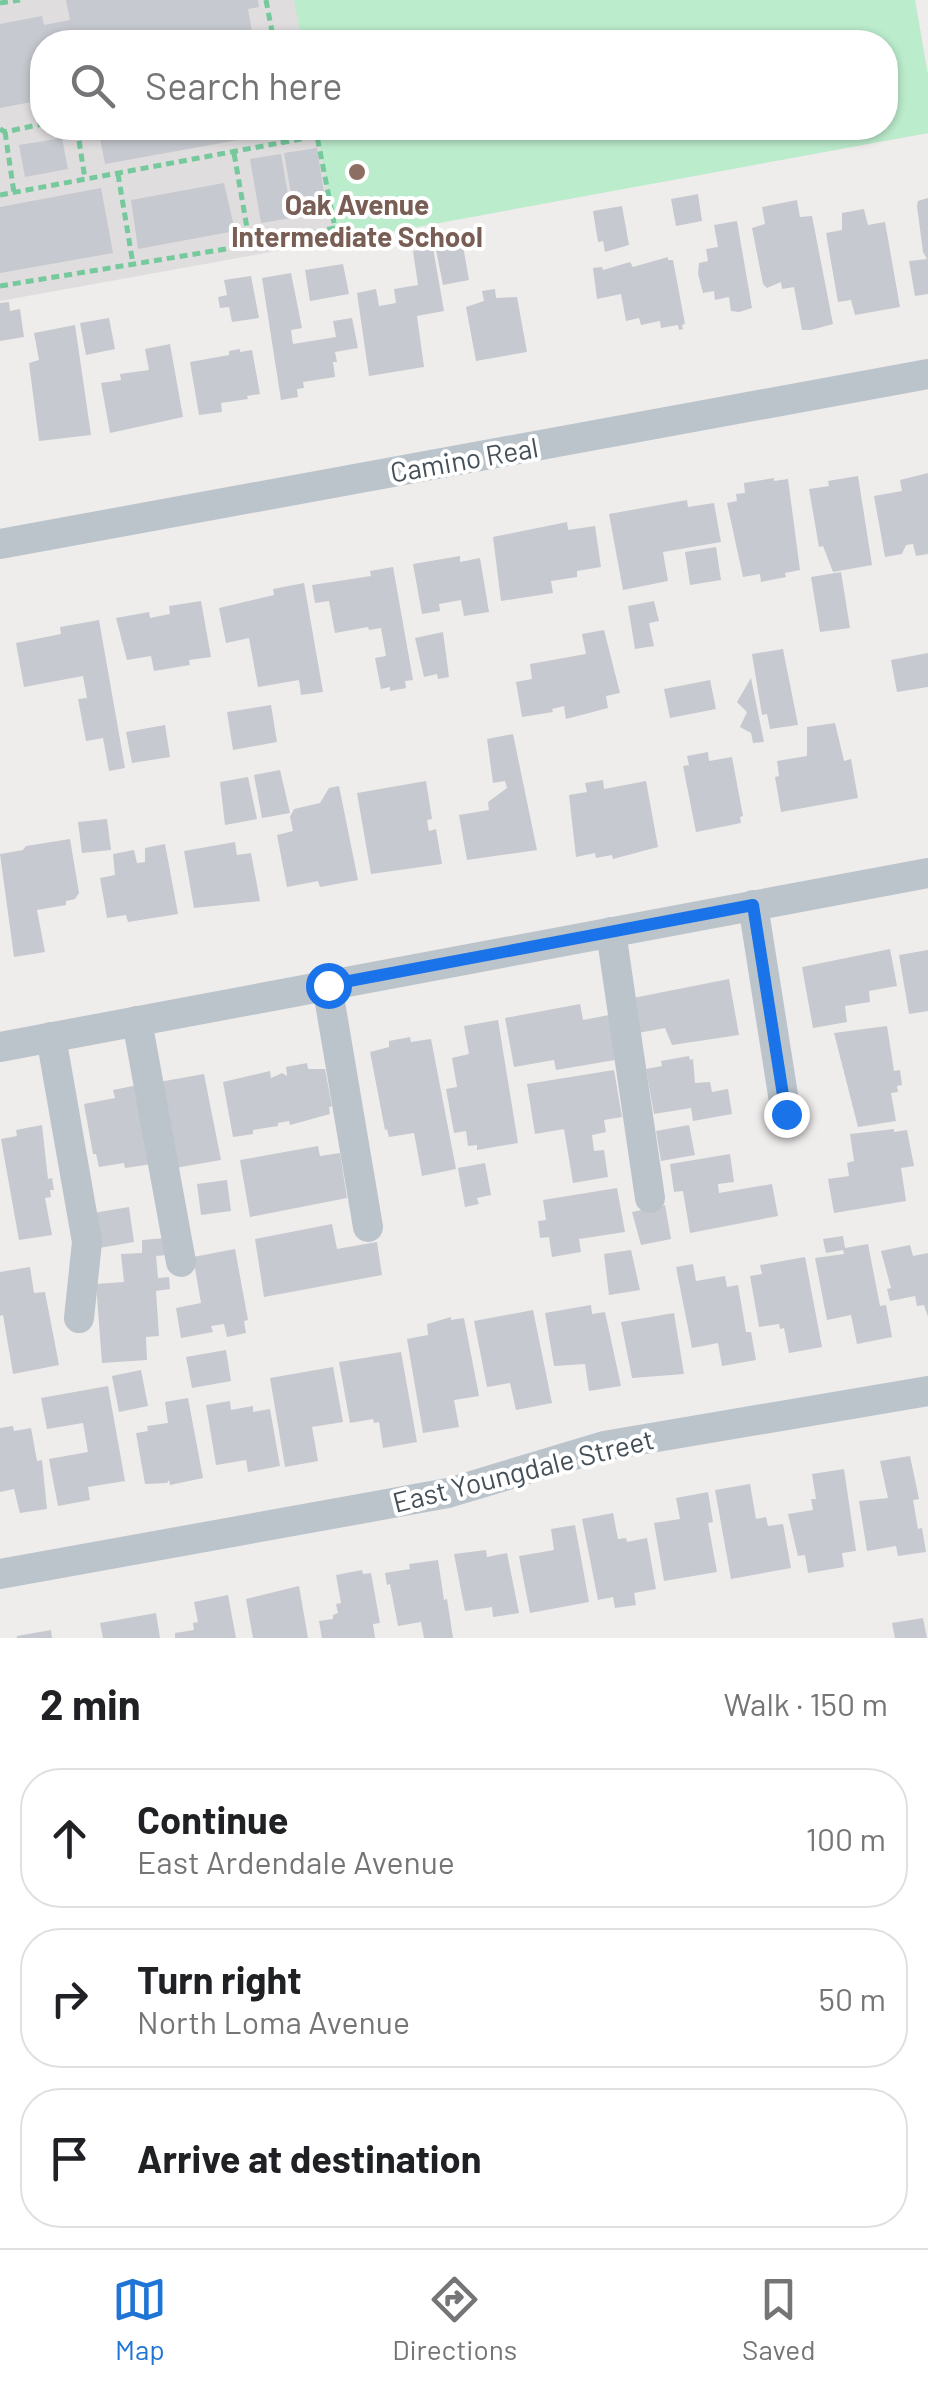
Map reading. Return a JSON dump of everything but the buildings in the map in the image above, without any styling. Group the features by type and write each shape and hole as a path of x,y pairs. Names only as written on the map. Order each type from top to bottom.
{"street":[{"name":"Camino Real","path":"0,544 928,374"},
{"path":"0,1047 928,874"},
{"path":"753,905 786,1114"},
{"path":"611,932 650,1198"},
{"path":"328,985 368,1227"},
{"path":"137,1021 181,1262"},
{"path":"52,1037 87,1242 79,1318"},
{"name":"East Youngdale Street","path":"0,1574 448,1493 604,1446 928,1391"}],"path":[{"path":"0,3 20,0"},
{"path":"266,0 272,30"},
{"path":"14,193 3,130 30,126"},
{"path":"79,140 86,180"},
{"path":"283,140 283,144"},
{"path":"0,195 300,140"},
{"path":"0,286 335,228 318,140"},
{"path":"234,153 250,244"},
{"path":"118,174 133,264"}],"shaded area":[{"name":"Oak Avenue Intermediate School","path":"0,0 915,0 928,76 928,133 898,138 898,30 30,30 30,140 889,140 0,301"}],"green space":[{"path":"294,0 915,0 928,76 928,133 898,139 898,30 300,30"},
{"path":"319,140 890,140 336,242"}],"place":[{"name":"Oak Avenue Intermediate School","path":"357,172"}],"route":[{"path":"328,985 753,905 786,1114"}]}
